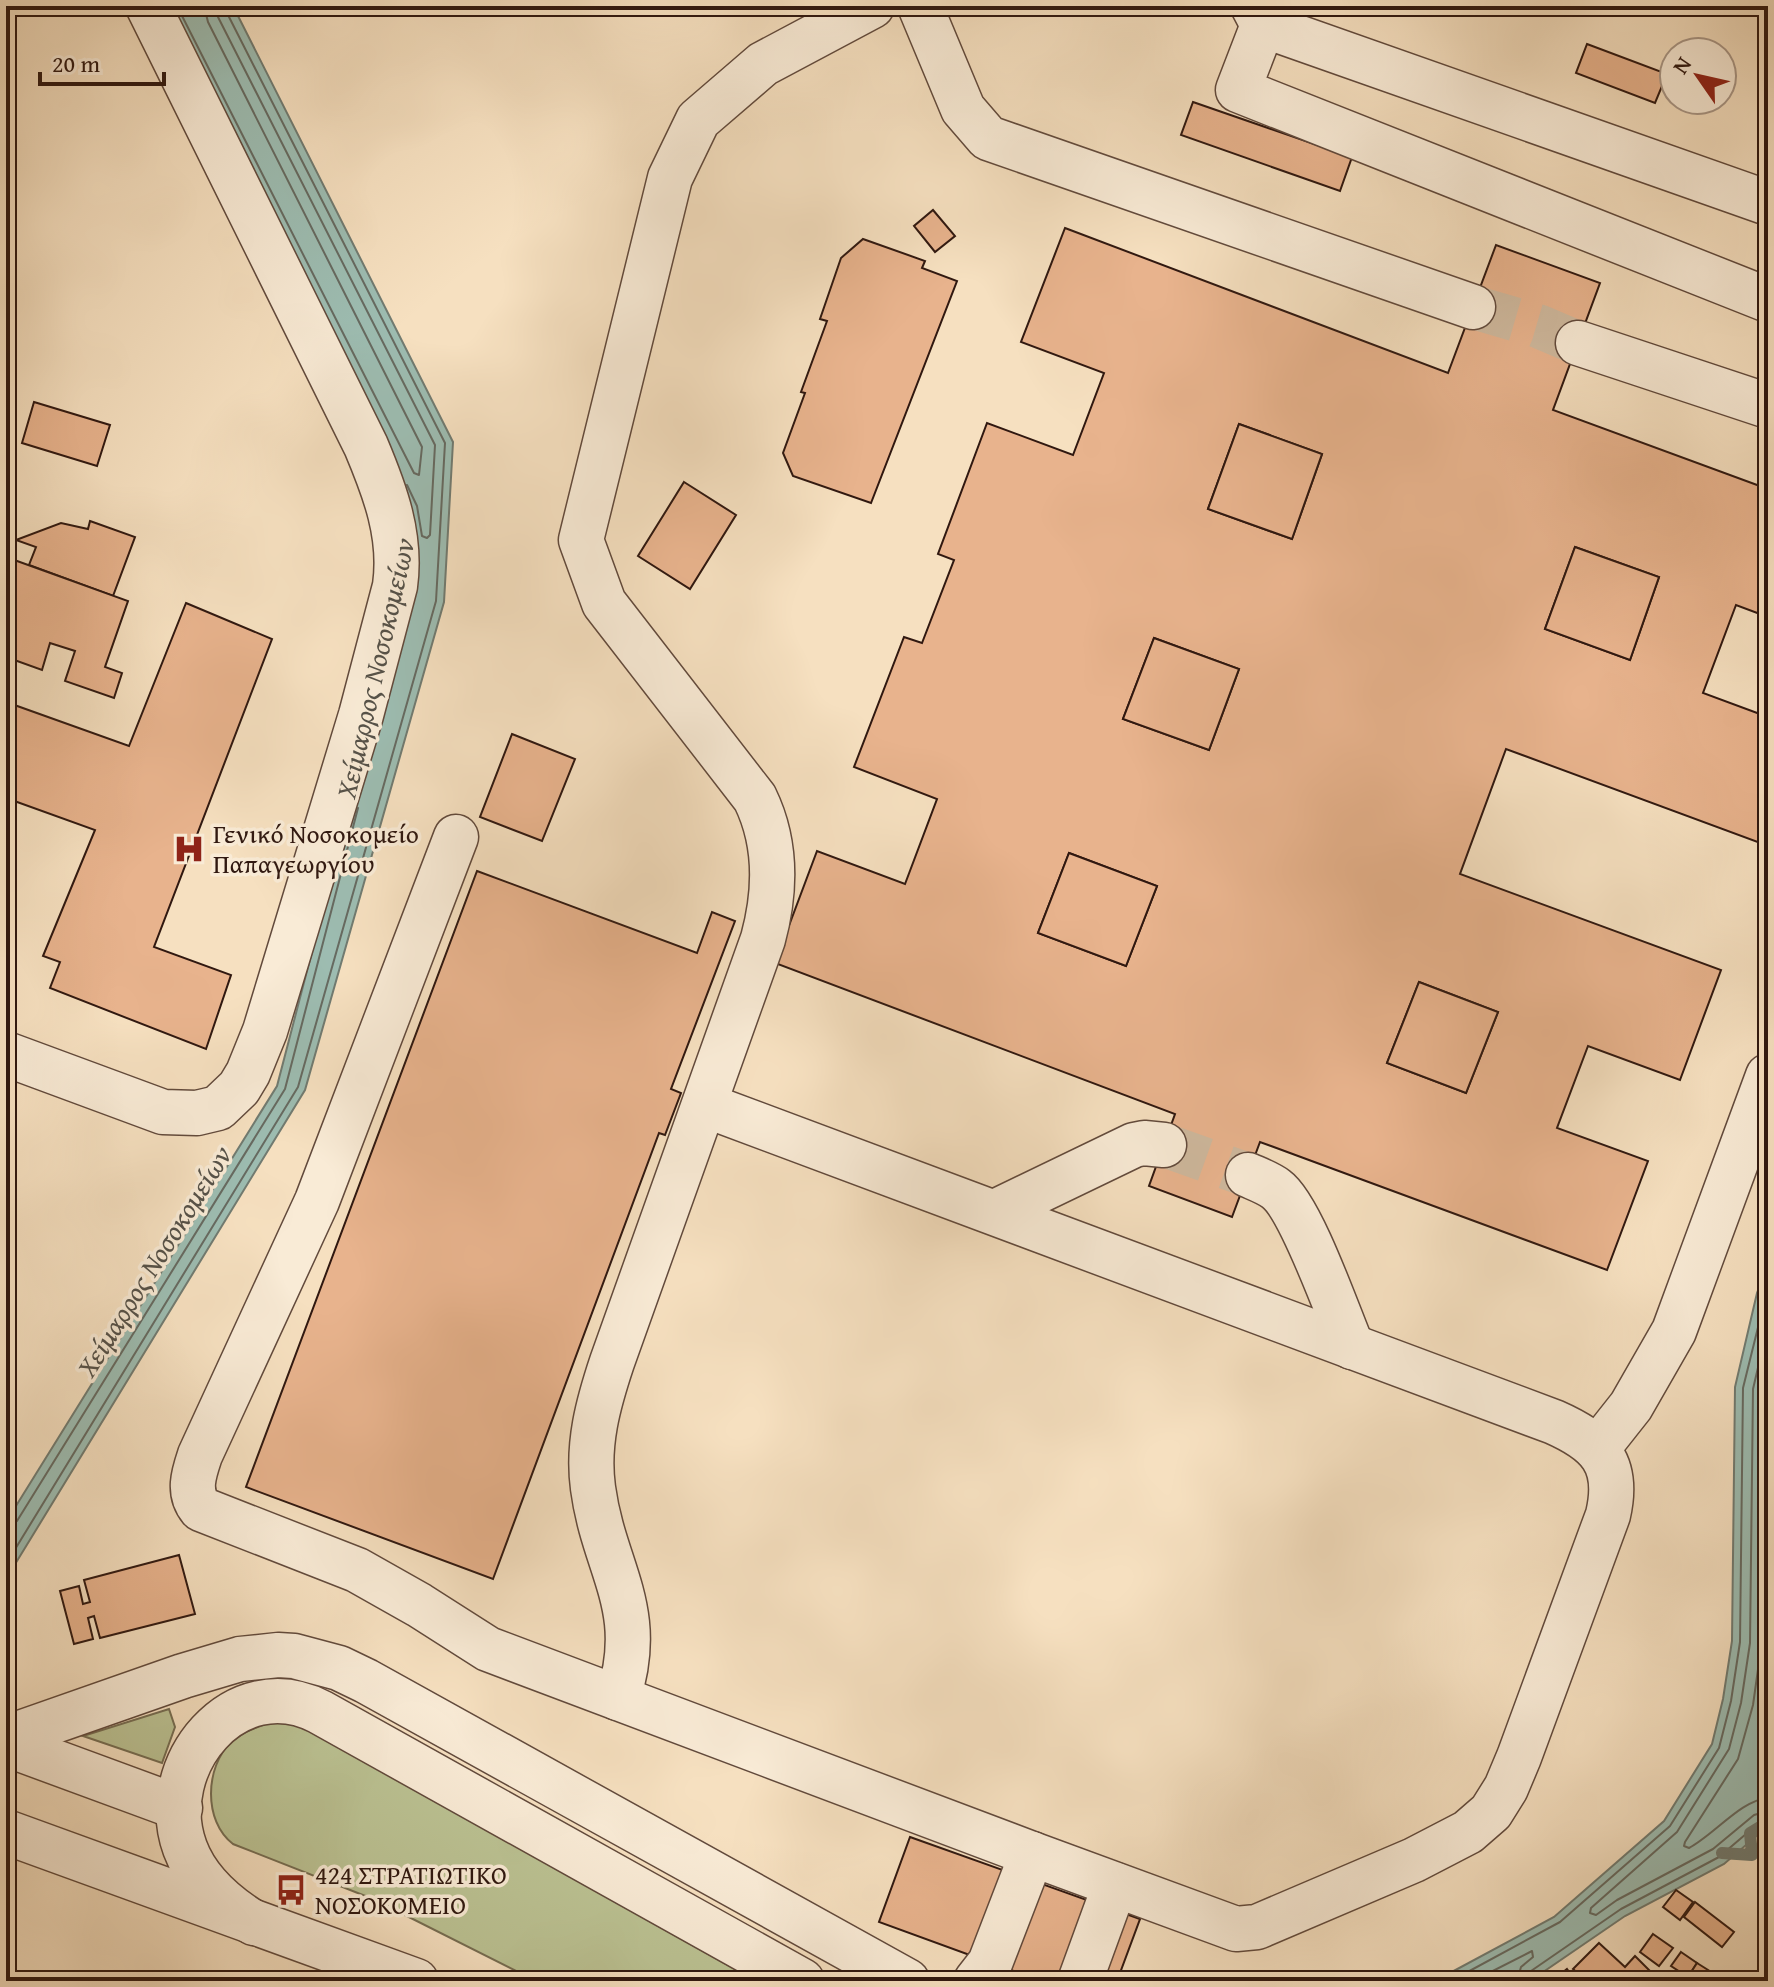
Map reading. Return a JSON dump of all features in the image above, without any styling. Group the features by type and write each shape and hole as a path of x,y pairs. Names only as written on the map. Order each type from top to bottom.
{"street":[{"path":"6,1054 163,1112 197,1113 218,1108 239,1088 258,1051 361,715 388,617 398,564 398,545 391,516 366,446 148,6"},
{"path":"618,1698 626,1666 628,1619 621,1585 596,1507 592,1486 591,1439 601,1394 765,930 773,872 768,831 761,810 745,783 604,603 581,540 670,178 698,120 763,64 872,6"},
{"path":"920,6 963,109 988,138 1473,307"},
{"path":"1768,203 1258,15 1238,90 1768,300"},
{"path":"1578,343 1768,406"},
{"path":"456,837 317,1201 200,1455 193,1480 197,1504 209,1513 337,1561 386,1585 488,1649 1226,1926 1249,1929 1414,1860 1481,1822 1498,1802 1519,1757 1608,1515 1611,1479 1605,1460 1597,1449 1575,1432 1554,1422 705,1105"},
{"path":"1597,1449 1631,1406 1674,1331 1768,1076"},
{"path":"995,1212 1134,1145 1164,1145"},
{"path":"1248,1175 1277,1189 1287,1200 1306,1237 1352,1347"},
{"path":"6,1738 240,1659 278,1655 316,1660 366,1681 907,1981"},
{"path":"254,1923 208,1887 193,1865 184,1847 180,1808 189,1763 198,1746 224,1720 261,1701 298,1702 802,1981"},
{"path":"6,1744 180,1808"},
{"path":"6,1832 416,1981"},
{"path":"976,1981 990,1963 1032,1854"},
{"path":"1080,1981 1115,1885"},
{"path":"335,1952 384,1981"}],"green space":[{"path":"169,1709 175,1727 162,1763 83,1736"},
{"path":"270,1722 301,1725 756,1981 536,1981 373,1899 233,1844 216,1822 212,1808 212,1779 216,1765 231,1742 249,1730"}],"water":[{"path":"143,6 233,6 453,442 444,602 305,1090 6,1579 6,1522 277,1086 410,576"},
{"path":"1768,1264 1768,1826 1724,1864 1625,1916 1530,1981 1435,1981 1554,1917 1664,1821 1712,1744 1732,1641 1735,1387 1757,1293"}],"building":[{"path":"1587,44 1658,71 1658,96 1655,103 1576,73"},
{"path":"1193,102 1352,157 1340,191 1181,135"},
{"path":"933,210 955,236 935,252 914,226"},
{"path":"1065,228 1448,373 1496,245 1600,283 1553,410 1768,489 1768,617 1736,605 1703,693 1768,717 1768,830 1763,844 1506,749 1460,874 1721,970 1680,1080 1588,1046 1557,1128 1648,1161 1607,1270 1260,1142 1232,1217 1149,1186 1175,1114 775,963 817,851 905,884 937,799 854,767 904,637 922,643 954,560 938,554 987,423 1073,455 1104,373 1021,342","holes":["1239,424 1322,454 1292,539 1208,509","1575,547 1659,577 1630,660 1545,629","1154,638 1239,669 1209,750 1123,719","1069,853 1157,886 1126,966 1038,933","1419,982 1498,1012 1466,1093 1387,1063"]},
{"path":"863,239 925,261 922,268 957,281 871,503 793,476 783,453 827,321 820,319 841,258"},
{"path":"34,402 110,425 97,466 22,443"},
{"path":"1239,424 1322,454 1292,539 1208,509"},
{"path":"684,482 736,515 690,589 638,556"},
{"path":"90,521 135,537 113,596 29,565 36,547 16,540 61,523 88,529"},
{"path":"1575,547 1659,577 1630,660 1545,629"},
{"path":"6,557 128,601 105,667 122,673 114,698 65,681 75,651 50,643 42,670 6,657"},
{"path":"186,603 272,639 154,947 231,975 206,1049 50,988 60,962 43,956 95,830 6,798 6,702 129,746"},
{"path":"1154,638 1239,669 1209,750 1123,719"},
{"path":"512,734 575,759 542,841 480,817"},
{"path":"1069,853 1157,886 1126,966 1038,933"},
{"path":"477,871 697,953 712,912 735,921 671,1089 681,1093 665,1135 659,1133 493,1579 246,1487"},
{"path":"1419,982 1498,1012 1466,1093 1387,1063"},
{"path":"179,1555 195,1614 100,1638 94,1616 88,1618 93,1639 74,1644 60,1591 79,1586 83,1604 90,1602 84,1580"},
{"path":"910,1837 1140,1919 1117,1981 1041,1981 879,1922"},
{"path":"1676,1890 1693,1902 1680,1920 1663,1907"},
{"path":"1695,1902 1734,1932 1722,1947 1684,1917"},
{"path":"1653,1934 1673,1948 1659,1966 1640,1952"},
{"path":"1599,1943 1625,1967 1635,1956 1659,1980 1586,1981 1573,1969"},
{"path":"1681,1952 1697,1963 1688,1977 1671,1966"},
{"path":"1697,1963 1716,1975 1712,1981 1693,1981 1688,1977"},
{"path":"1567,1969 1576,1981 1552,1981"}],"waterway":[{"path":"1722,1853 1752,1855 1750,1833 1768,1822"}],"tunnel":[{"path":"1473,307 1538,326 1578,343"},
{"path":"1164,1145 1248,1175"}],"place":[{"name":"Γενικό Νοσοκομείο Παπαγεωργίου","path":"189,849"},
{"name":"424 ΣΤΡΑΤΙΩΤΙΚΟ ΝΟΣΟΚΟΜΕΙΟ","path":"291,1890"}],"water label":[{"name":"Χείμαρρος Νοσοκομείων","path":"375,668"},
{"name":"Χείμαρρος Νοσοκομείων","path":"154,1261"}]}
